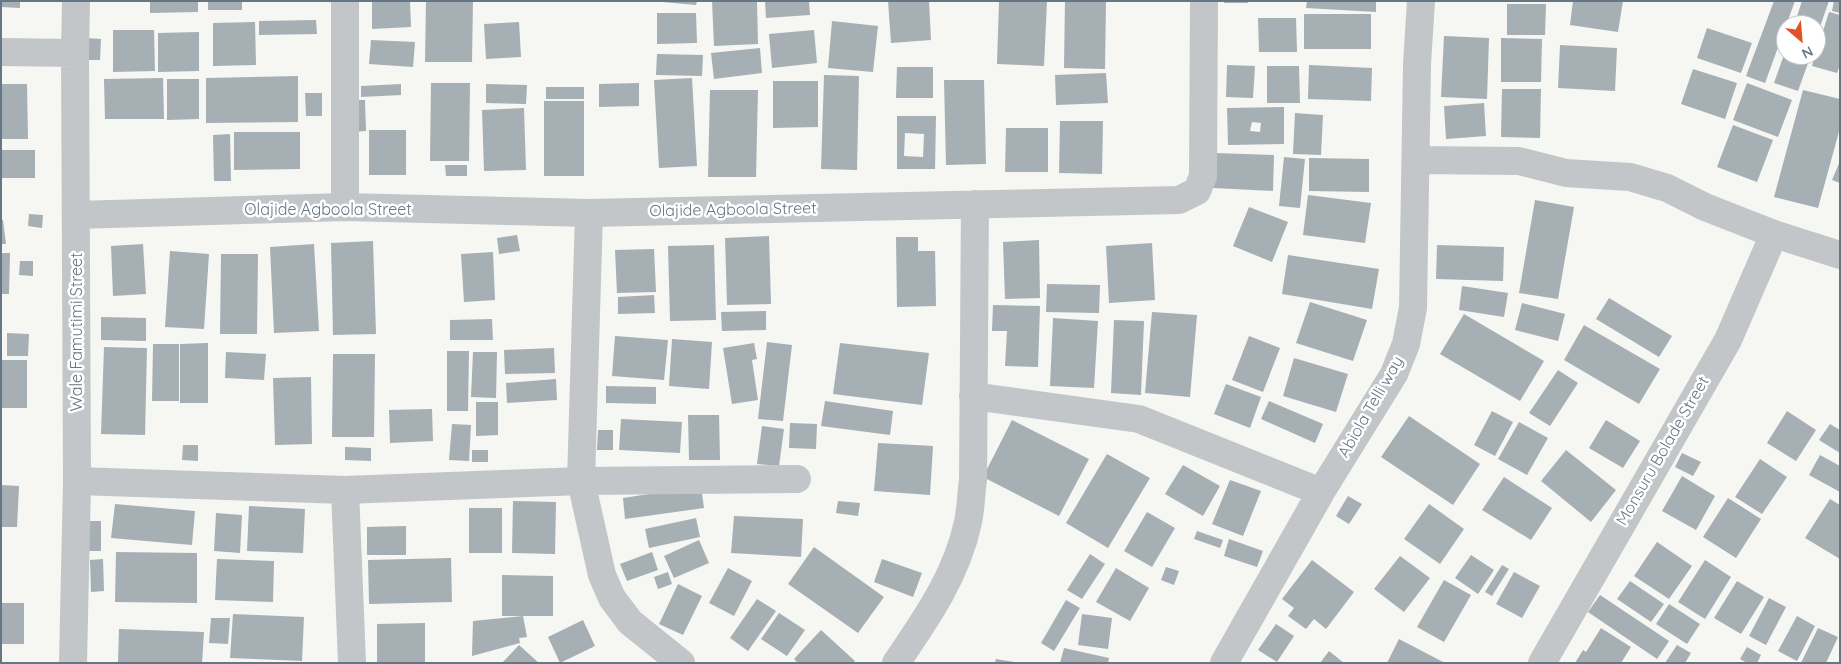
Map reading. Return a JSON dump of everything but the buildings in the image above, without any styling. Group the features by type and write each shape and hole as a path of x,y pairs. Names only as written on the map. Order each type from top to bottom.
{"street":[{"name":"Wale Famutimi Street","path":"73,663 78,481 74,53 76,1"},
{"path":"345,1 345,207"},
{"name":"Olajide Agboola Street","path":"77,215 345,207 589,213 1179,200 1197,191 1203,176 1204,1"},
{"name":"Abiola Telli way","path":"1226,662 1321,492 1394,374 1406,344 1413,308 1421,1"},
{"path":"1,52 74,53"},
{"path":"1416,160 1518,161 1566,173 1630,177 1668,188 1705,207 1774,234 1840,255"},
{"path":"896,663 936,602 954,566 968,522 973,480 975,204"},
{"path":"589,213 581,481 602,575 612,598 630,622 680,663"},
{"name":"Monsuru Bolade Street","path":"1542,663 1728,340 1774,234"},
{"path":"973,396 1139,419 1167,428 1321,492"},
{"path":"78,481 345,490 581,481 797,479"},
{"path":"345,490 352,663"}]}
